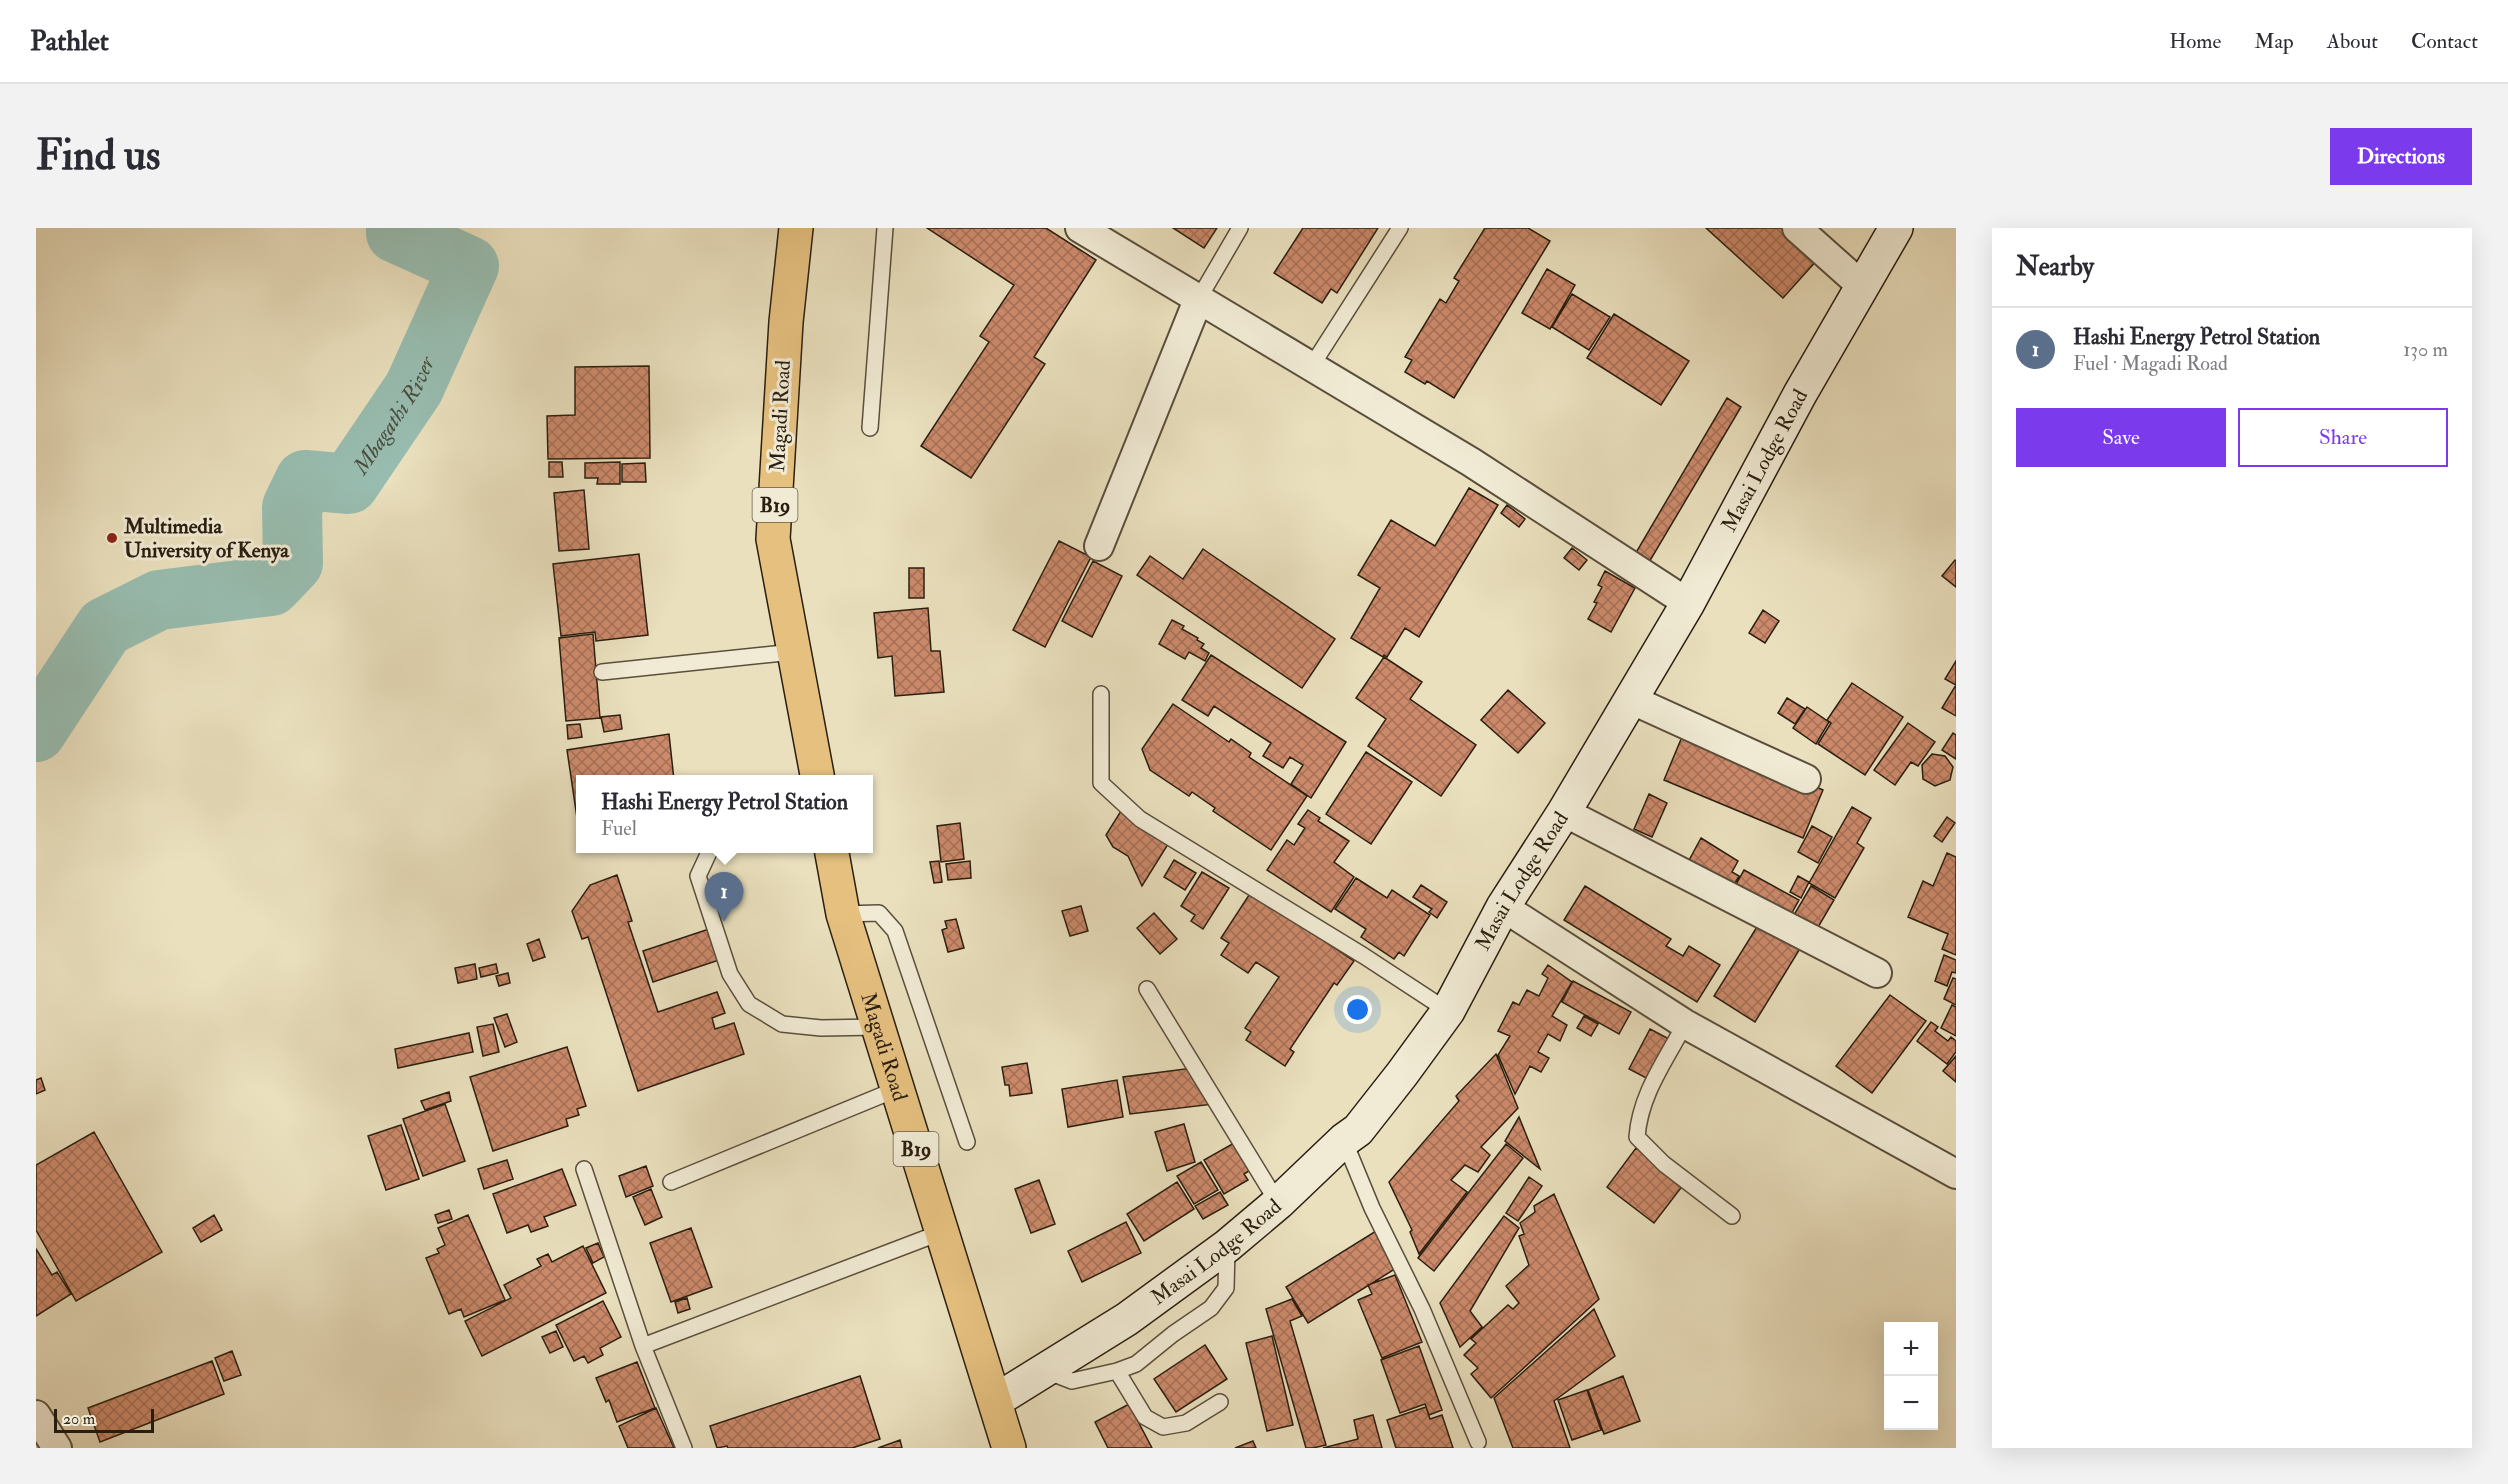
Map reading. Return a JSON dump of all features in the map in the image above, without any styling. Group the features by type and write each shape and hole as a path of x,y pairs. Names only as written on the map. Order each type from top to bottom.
{"highway":[{"name":"Magadi Road","path":"796,228 786,322 773,539 812,775"},
{"name":"Magadi Road","path":"832,853 843,914 1009,1448"}],"street":[{"path":"1080,228 1471,462 1688,603"},
{"path":"1797,228 1862,286"},
{"name":"Masai Lodge Road","path":"995,1401 1128,1319 1227,1246 1358,1130 1448,1011 1503,908 1564,812 1688,603 1800,394 1896,228"},
{"path":"1099,546 1198,300"},
{"path":"1630,699 1806,779"},
{"path":"1564,812 1876,973"},
{"path":"1503,908 1685,1024 1956,1174"},
{"path":"36,1415 57,1448"}],"lane":[{"path":"870,428 885,228"},
{"path":"1198,300 1240,228"},
{"path":"1311,367 1400,228"},
{"path":"602,672 793,652"},
{"path":"1101,694 1101,783 1140,819 1364,956 1448,1011"},
{"path":"709,853 698,876 730,974 749,1005 782,1024 821,1028 878,1027"},
{"path":"843,914 879,913 895,931 967,1142"},
{"path":"1147,989 1278,1203"},
{"path":"1685,1024 1644,1100 1638,1116 1637,1137 1664,1164 1732,1216"},
{"path":"671,1182 897,1089"},
{"path":"1344,1140 1372,1209 1422,1309 1478,1442"},
{"path":"584,1169 644,1346 684,1448"},
{"path":"644,1346 942,1232"},
{"path":"1044,1371 1072,1381 1118,1371 1136,1364 1173,1334 1211,1308 1226,1288 1227,1246"},
{"path":"1118,1371 1146,1417 1162,1427 1186,1423 1220,1402"}],"building":[{"path":"927,228 1046,228 1096,260 1034,357 1045,364 971,478 921,446 989,342 980,336 1014,285"},
{"path":"1173,228 1217,228 1204,248"},
{"path":"1303,228 1378,228 1337,293 1331,289 1322,303 1274,273"},
{"path":"1485,228 1528,228 1550,241 1454,398 1427,381 1425,384 1405,372 1412,360 1405,357 1440,299 1446,303 1459,281 1454,278"},
{"path":"1706,228 1784,228 1818,259 1783,298"},
{"path":"1547,269 1575,285 1550,329 1522,313"},
{"path":"1572,294 1610,317 1589,350 1552,327"},
{"path":"1614,314 1689,361 1661,405 1587,358"},
{"path":"649,366 650,458 548,459 547,416 575,415 575,367"},
{"path":"1727,398 1741,407 1648,564 1634,556"},
{"path":"549,462 562,462 563,477 549,477"},
{"path":"620,462 620,484 597,484 598,478 585,478 585,463"},
{"path":"645,463 646,482 622,482 622,464"},
{"path":"1469,488 1498,505 1419,637 1405,628 1387,657 1384,655 1383,657 1351,638 1380,588 1358,575 1391,520 1435,546"},
{"path":"584,490 589,549 559,551 554,493"},
{"path":"1507,505 1525,519 1519,527 1501,513"},
{"path":"1059,541 1091,557 1045,647 1013,630"},
{"path":"1572,548 1587,560 1579,570 1564,558"},
{"path":"1203,549 1335,639 1302,688 1137,575 1150,556 1183,579"},
{"path":"639,554 648,635 596,641 595,632 561,636 553,564"},
{"path":"1093,561 1122,576 1092,637 1062,621"},
{"path":"1956,561 1956,587 1942,576"},
{"path":"909,568 924,568 924,598 909,598"},
{"path":"1605,571 1635,588 1611,632 1588,619 1597,603 1594,602 1602,587 1598,585"},
{"path":"928,608 931,651 940,651 944,692 895,696 892,656 878,658 874,613"},
{"path":"1763,610 1779,621 1765,643 1749,633"},
{"path":"1172,620 1184,626 1182,629 1204,644 1201,648 1209,653 1205,661 1189,652 1185,659 1159,644"},
{"path":"593,634 600,718 566,721 559,638"},
{"path":"1211,655 1346,742 1311,798 1291,784 1303,765 1290,757 1283,768 1263,756 1271,743 1214,706 1208,716 1182,700"},
{"path":"1384,657 1422,682 1410,699 1476,745 1441,796 1368,746 1386,719 1356,698"},
{"path":"1956,661 1956,685 1945,679"},
{"path":"1852,683 1903,717 1865,775 1818,744 1831,723 1827,720"},
{"path":"1956,685 1956,716 1942,708"},
{"path":"1508,690 1545,723 1518,753 1481,720"},
{"path":"1787,698 1805,709 1795,724 1778,713"},
{"path":"1173,704 1229,742 1231,739 1251,753 1249,757 1307,796 1271,850 1213,811 1215,808 1192,792 1189,796 1150,770 1142,749"},
{"path":"1807,707 1829,722 1816,744 1793,728"},
{"path":"620,715 622,729 604,732 601,717"},
{"path":"1908,723 1935,742 1918,766 1911,762 1895,785 1874,770"},
{"path":"580,724 582,737 568,739 567,725"},
{"path":"1684,732 1823,790 1803,838 1664,780"},
{"path":"1953,733 1956,735 1956,759 1942,750"},
{"path":"669,734 673,775 576,775 576,811 567,750"},
{"path":"1366,752 1412,782 1371,844 1326,814"},
{"path":"1932,754 1945,756 1953,767 1950,780 1935,786 1923,779 1922,765"},
{"path":"1649,794 1667,803 1652,837 1634,829"},
{"path":"1852,807 1871,818 1857,843 1864,848 1835,898 1809,883"},
{"path":"1308,810 1320,818 1318,821 1349,841 1334,862 1354,877 1331,912 1267,870 1287,840 1294,845 1305,828 1298,824"},
{"path":"1121,811 1170,841 1142,886 1128,856 1113,847 1106,835"},
{"path":"1947,817 1955,823 1942,842 1934,836"},
{"path":"960,823 964,859 941,862 937,826"},
{"path":"1812,826 1832,837 1818,863 1798,852"},
{"path":"1701,838 1738,861 1732,872 1739,876 1731,890 1687,864"},
{"path":"1947,853 1956,857 1956,955 1942,949 1948,934 1908,917 1923,881 1933,886"},
{"path":"1174,860 1196,873 1185,890 1164,877"},
{"path":"939,861 942,882 934,883 930,862"},
{"path":"970,861 971,878 948,880 946,864"},
{"path":"1744,870 1799,900 1788,920 1733,890"},
{"path":"1202,872 1229,888 1203,929 1191,921 1195,915 1181,906"},
{"path":"617,875 632,921 628,922 658,1012 717,992 725,1013 712,1018 715,1029 734,1023 744,1054 638,1091 588,937 582,939 572,911 590,885"},
{"path":"1798,876 1809,882 1801,898 1790,892"},
{"path":"1356,878 1387,898 1392,890 1430,915 1404,956 1399,952 1394,959 1361,937 1366,929 1335,909"},
{"path":"1421,885 1447,902 1437,918 1429,912 1432,909 1413,897"},
{"path":"1585,886 1671,939 1666,946 1683,956 1689,946 1720,965 1697,1002 1564,920"},
{"path":"1811,886 1834,900 1814,934 1791,920"},
{"path":"1251,892 1354,961 1337,985 1334,983 1290,1049 1294,1052 1285,1066 1246,1040 1251,1032 1245,1028 1279,977 1256,962 1248,973 1221,955 1229,943 1221,938"},
{"path":"1081,906 1088,931 1070,936 1062,911"},
{"path":"1154,913 1177,939 1160,954 1137,928"},
{"path":"956,919 964,948 948,952 942,930 947,928 945,921"},
{"path":"1760,922 1801,947 1755,1022 1714,996"},
{"path":"709,929 719,960 653,982 643,951"},
{"path":"539,939 545,957 533,961 527,944"},
{"path":"1944,955 1956,960 1956,973 1952,972 1947,986 1935,981"},
{"path":"475,964 477,979 458,983 455,968"},
{"path":"496,964 498,973 481,977 479,968"},
{"path":"1548,965 1572,982 1552,1016 1567,1025 1560,1041 1548,1034 1538,1052 1549,1058 1541,1072 1530,1066 1515,1094 1498,1055 1510,1036 1498,1031 1513,1002 1519,1005 1527,990 1539,996 1548,978 1542,974"},
{"path":"508,973 510,983 499,986 496,976"},
{"path":"1953,978 1956,979 1956,1005 1944,999"},
{"path":"1573,981 1631,1012 1619,1034 1562,1002"},
{"path":"1890,995 1926,1021 1872,1093 1836,1066"},
{"path":"1952,1005 1956,1007 1956,1036 1941,1028"},
{"path":"507,1014 517,1042 505,1047 494,1018"},
{"path":"1584,1016 1598,1024 1591,1036 1577,1028"},
{"path":"1931,1022 1938,1027 1935,1031 1948,1041 1951,1037 1956,1041 1956,1052 1947,1064 1917,1041"},
{"path":"493,1024 499,1052 483,1056 477,1027"},
{"path":"1650,1029 1673,1041 1652,1081 1629,1069"},
{"path":"469,1033 473,1052 398,1068 395,1049"},
{"path":"567,1047 586,1106 577,1109 579,1115 566,1119 568,1126 493,1151 470,1077"},
{"path":"1496,1054 1518,1108 1481,1147 1490,1155 1478,1172 1465,1165 1451,1180 1467,1192 1419,1254 1410,1232 1412,1230 1389,1182 1459,1101 1456,1096"},
{"path":"1956,1056 1956,1082 1943,1071"},
{"path":"1027,1063 1032,1093 1010,1096 1009,1085 1005,1085 1002,1067"},
{"path":"1193,1068 1214,1104 1130,1114 1123,1077"},
{"path":"41,1078 45,1090 36,1094 36,1080"},
{"path":"1117,1080 1123,1117 1068,1127 1062,1089"},
{"path":"449,1092 451,1101 425,1110 421,1101"},
{"path":"445,1104 465,1161 423,1176 403,1119"},
{"path":"1519,1117 1540,1169 1505,1141"},
{"path":"1184,1124 1195,1162 1167,1171 1155,1132"},
{"path":"401,1125 419,1179 386,1190 368,1136"},
{"path":"94,1132 162,1252 76,1301 36,1230 36,1165"},
{"path":"1234,1143 1249,1171 1244,1174 1248,1180 1224,1194 1204,1160"},
{"path":"1506,1144 1523,1158 1434,1271 1418,1258"},
{"path":"1636,1148 1684,1184 1654,1223 1607,1187"},
{"path":"507,1160 513,1179 484,1189 478,1169"},
{"path":"1201,1162 1218,1190 1194,1204 1177,1176"},
{"path":"646,1166 653,1186 626,1197 619,1176"},
{"path":"562,1169 576,1205 544,1217 548,1226 531,1232 528,1225 507,1233 493,1194"},
{"path":"1529,1177 1542,1186 1518,1221 1506,1213"},
{"path":"1039,1180 1055,1224 1031,1233 1015,1189"},
{"path":"1177,1182 1194,1209 1144,1241 1127,1214"},
{"path":"651,1189 662,1217 645,1225 633,1197"},
{"path":"1220,1192 1228,1205 1203,1219 1195,1206"},
{"path":"1554,1194 1599,1299 1491,1398 1471,1374 1478,1368 1464,1355 1476,1343 1471,1339 1508,1305 1513,1309 1519,1303 1506,1286 1529,1265 1519,1236 1524,1234 1520,1223 1535,1212 1534,1206"},
{"path":"449,1210 452,1219 438,1223 435,1215"},
{"path":"214,1215 222,1230 201,1242 193,1228"},
{"path":"468,1215 505,1300 464,1317 461,1309 449,1314 426,1258 439,1253 437,1249 445,1245 438,1228"},
{"path":"1504,1216 1519,1228 1470,1311 1482,1327 1460,1347 1440,1303"},
{"path":"1126,1222 1141,1253 1082,1282 1068,1251"},
{"path":"691,1228 712,1287 671,1302 650,1243"},
{"path":"1376,1231 1398,1267 1308,1323 1286,1287"},
{"path":"598,1243 604,1257 593,1263 586,1248"},
{"path":"583,1246 606,1293 482,1356 465,1321 511,1298 504,1285 541,1266 537,1259 548,1254 552,1262"},
{"path":"36,1249 52,1275 57,1272 71,1294 36,1316"},
{"path":"1395,1275 1422,1342 1382,1358 1358,1300 1372,1294 1368,1285"},
{"path":"687,1298 690,1309 678,1313 675,1302"},
{"path":"1292,1299 1302,1316 1290,1321 1326,1445 1313,1448 1306,1448 1266,1309"},
{"path":"603,1301 621,1337 600,1348 603,1355 588,1363 584,1356 574,1361 556,1325"},
{"path":"1594,1309 1615,1356 1554,1401 1570,1448 1513,1448 1494,1398"},
{"path":"556,1331 563,1347 550,1353 542,1337"},
{"path":"1272,1336 1293,1425 1267,1431 1246,1343"},
{"path":"1205,1345 1227,1379 1176,1412 1154,1379"},
{"path":"1419,1346 1442,1410 1429,1415 1425,1404 1400,1413 1381,1360"},
{"path":"232,1351 241,1375 224,1381 215,1358"},
{"path":"212,1361 224,1394 100,1442 88,1408"},
{"path":"637,1362 655,1408 617,1422 609,1400 606,1402 596,1378"},
{"path":"860,1376 880,1439 852,1448 728,1448 727,1446 717,1448 710,1426"},
{"path":"1623,1376 1640,1421 1604,1434 1588,1390"},
{"path":"1587,1390 1601,1430 1572,1440 1558,1400"},
{"path":"1129,1404 1152,1448 1108,1448 1095,1422"},
{"path":"1426,1407 1430,1419 1442,1415 1453,1448 1396,1448 1387,1420"},
{"path":"656,1408 674,1448 628,1448 619,1426"},
{"path":"1373,1415 1382,1448 1323,1448 1358,1439 1354,1420"},
{"path":"900,1440 902,1448 878,1448"},
{"path":"1253,1441 1256,1448 1235,1448"}],"waterway":[{"name":"Mbagathi River","path":"36,732 105,627 159,600 271,586 293,563 292,507 305,480 349,484 414,388 469,266 396,233 396,228"}],"place":[{"name":"Multimedia University of Kenya","path":"112,538"},
{"name":"Hashi Energy Petrol Station","path":"724,922"}]}
